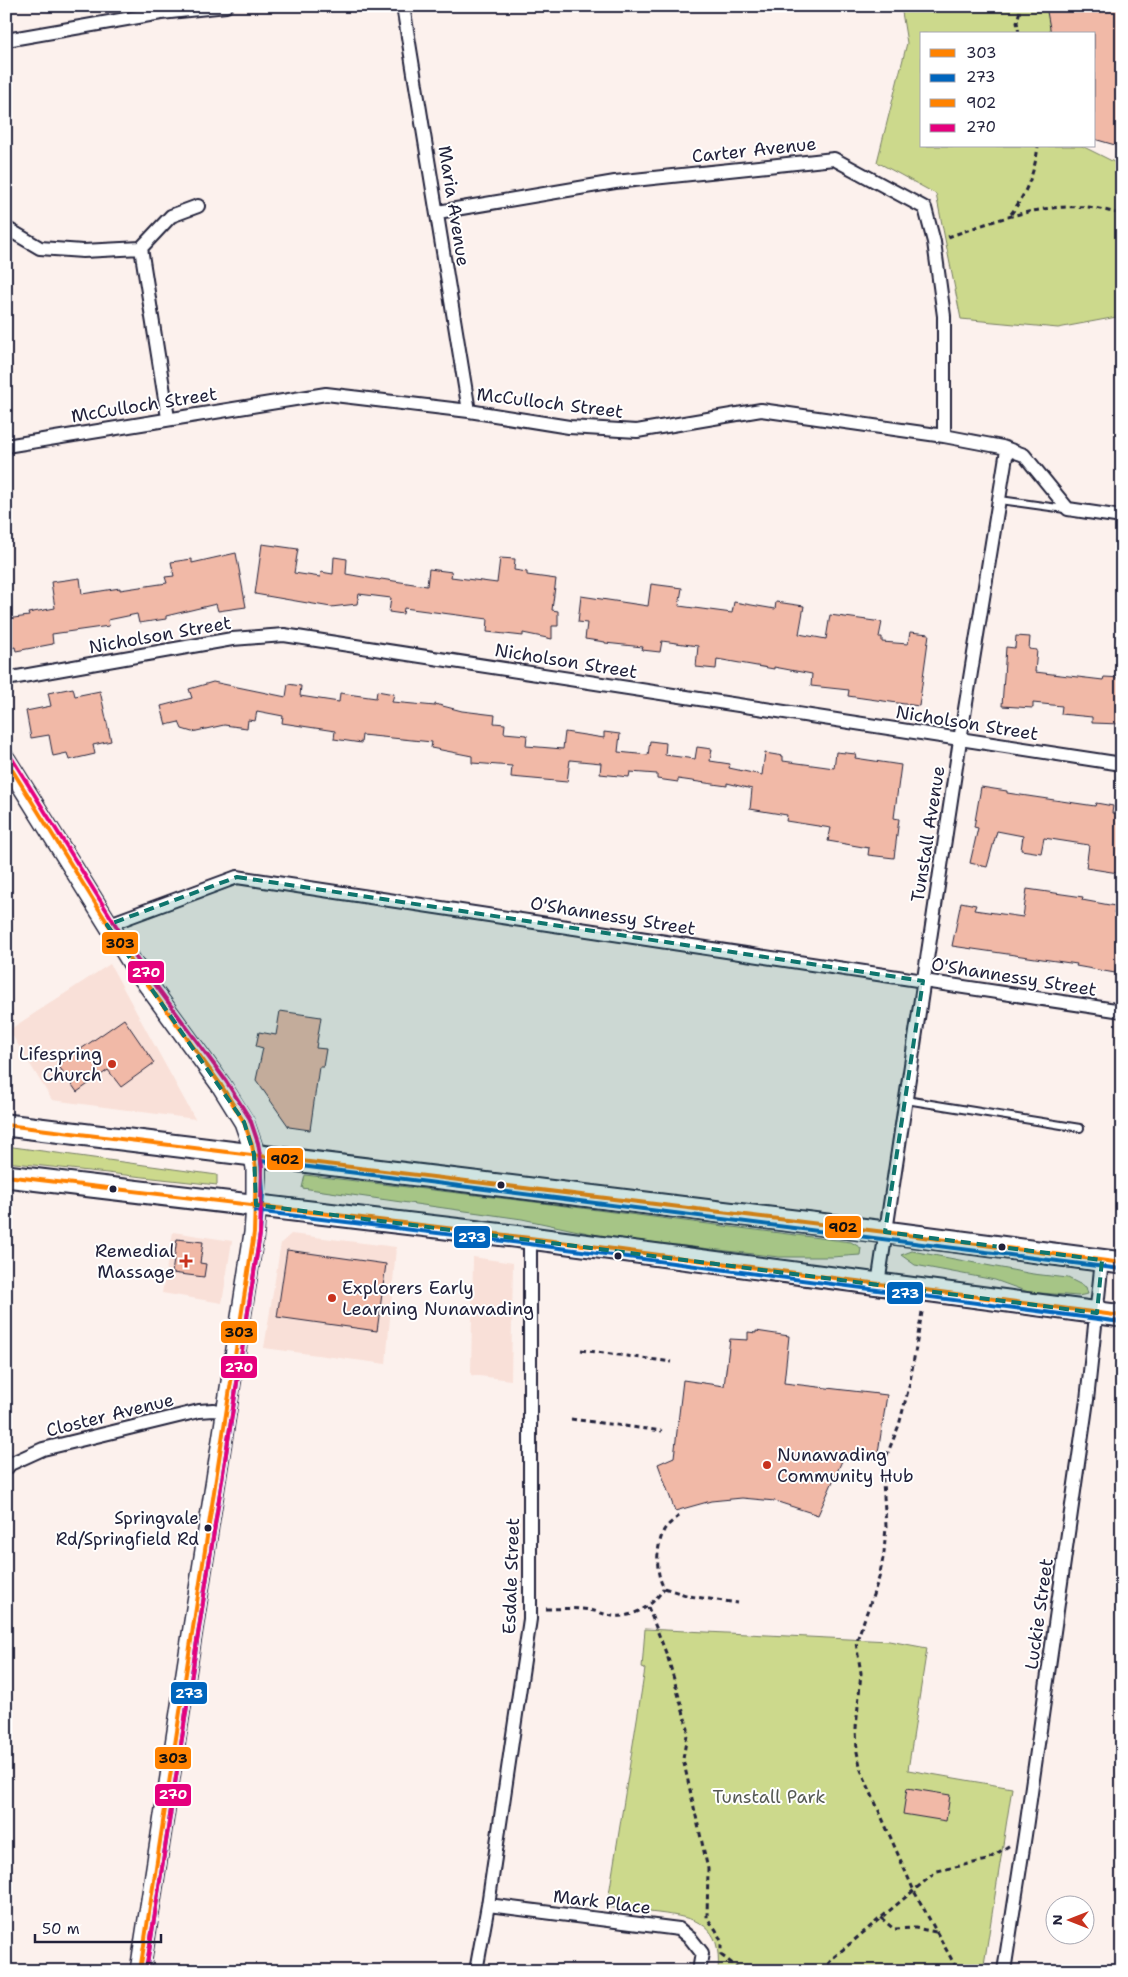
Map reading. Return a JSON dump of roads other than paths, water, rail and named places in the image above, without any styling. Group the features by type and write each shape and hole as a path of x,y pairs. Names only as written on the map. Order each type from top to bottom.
{"highway":[{"path":"6,1125 885,1232 1112,1262"},
{"path":"6,1176 530,1238 1122,1316"}],"main road":[{"path":"6,760 133,964 221,1085 244,1122 254,1154 257,1180 256,1205 227,1412 140,1971"}],"street":[{"path":"6,40 161,10 226,6"},
{"name":"Maria Avenue","path":"403,6 469,411"},
{"name":"Carter Avenue","path":"438,212 615,182 834,159 925,208 934,242 944,316 944,436"},
{"path":"6,228 40,248 83,252 141,248 171,216 198,206"},
{"path":"141,248 168,418"},
{"name":"McCulloch Street","path":"6,446 168,418 326,394 469,411 569,427 637,431 761,410 944,436 1024,455 1068,509"},
{"name":"Tunstall Avenue","path":"878,1284 960,740 1007,450"},
{"path":"1068,509 1122,517"},
{"name":"Nicholson Street","path":"6,679 232,639 284,635 1122,764"},
{"name":"O'Shannessy Street","path":"107,924 237,877 1122,1011"},
{"name":"Esdale Street","path":"476,1971 488,1905 530,1618 530,1238"},
{"name":"Luckie Street","path":"1004,1971 1087,1400 1097,1313 1112,1262"},
{"name":"Closter Avenue","path":"6,1469 10,1464 43,1449 199,1411 227,1412"},
{"name":"Mark Place","path":"488,1905 679,1929 692,1939 702,1953 699,1971"}],"lane":[{"path":"1000,500 1068,509"},
{"path":"906,1100 1080,1128"}],"place":[{"name":"Lifespring Church","path":"112,1064"},
{"name":"Remedial Massage","path":"186,1261"},
{"name":"Explorers Early Learning Nunawading","path":"332,1298"},
{"name":"Nunawading Community Hub","path":"767,1465"},
{"name":"Springvale Rd/Springfield Rd","path":"208,1528"}],"park label":[{"name":"Tunstall Park","path":"769,1797"}]}
